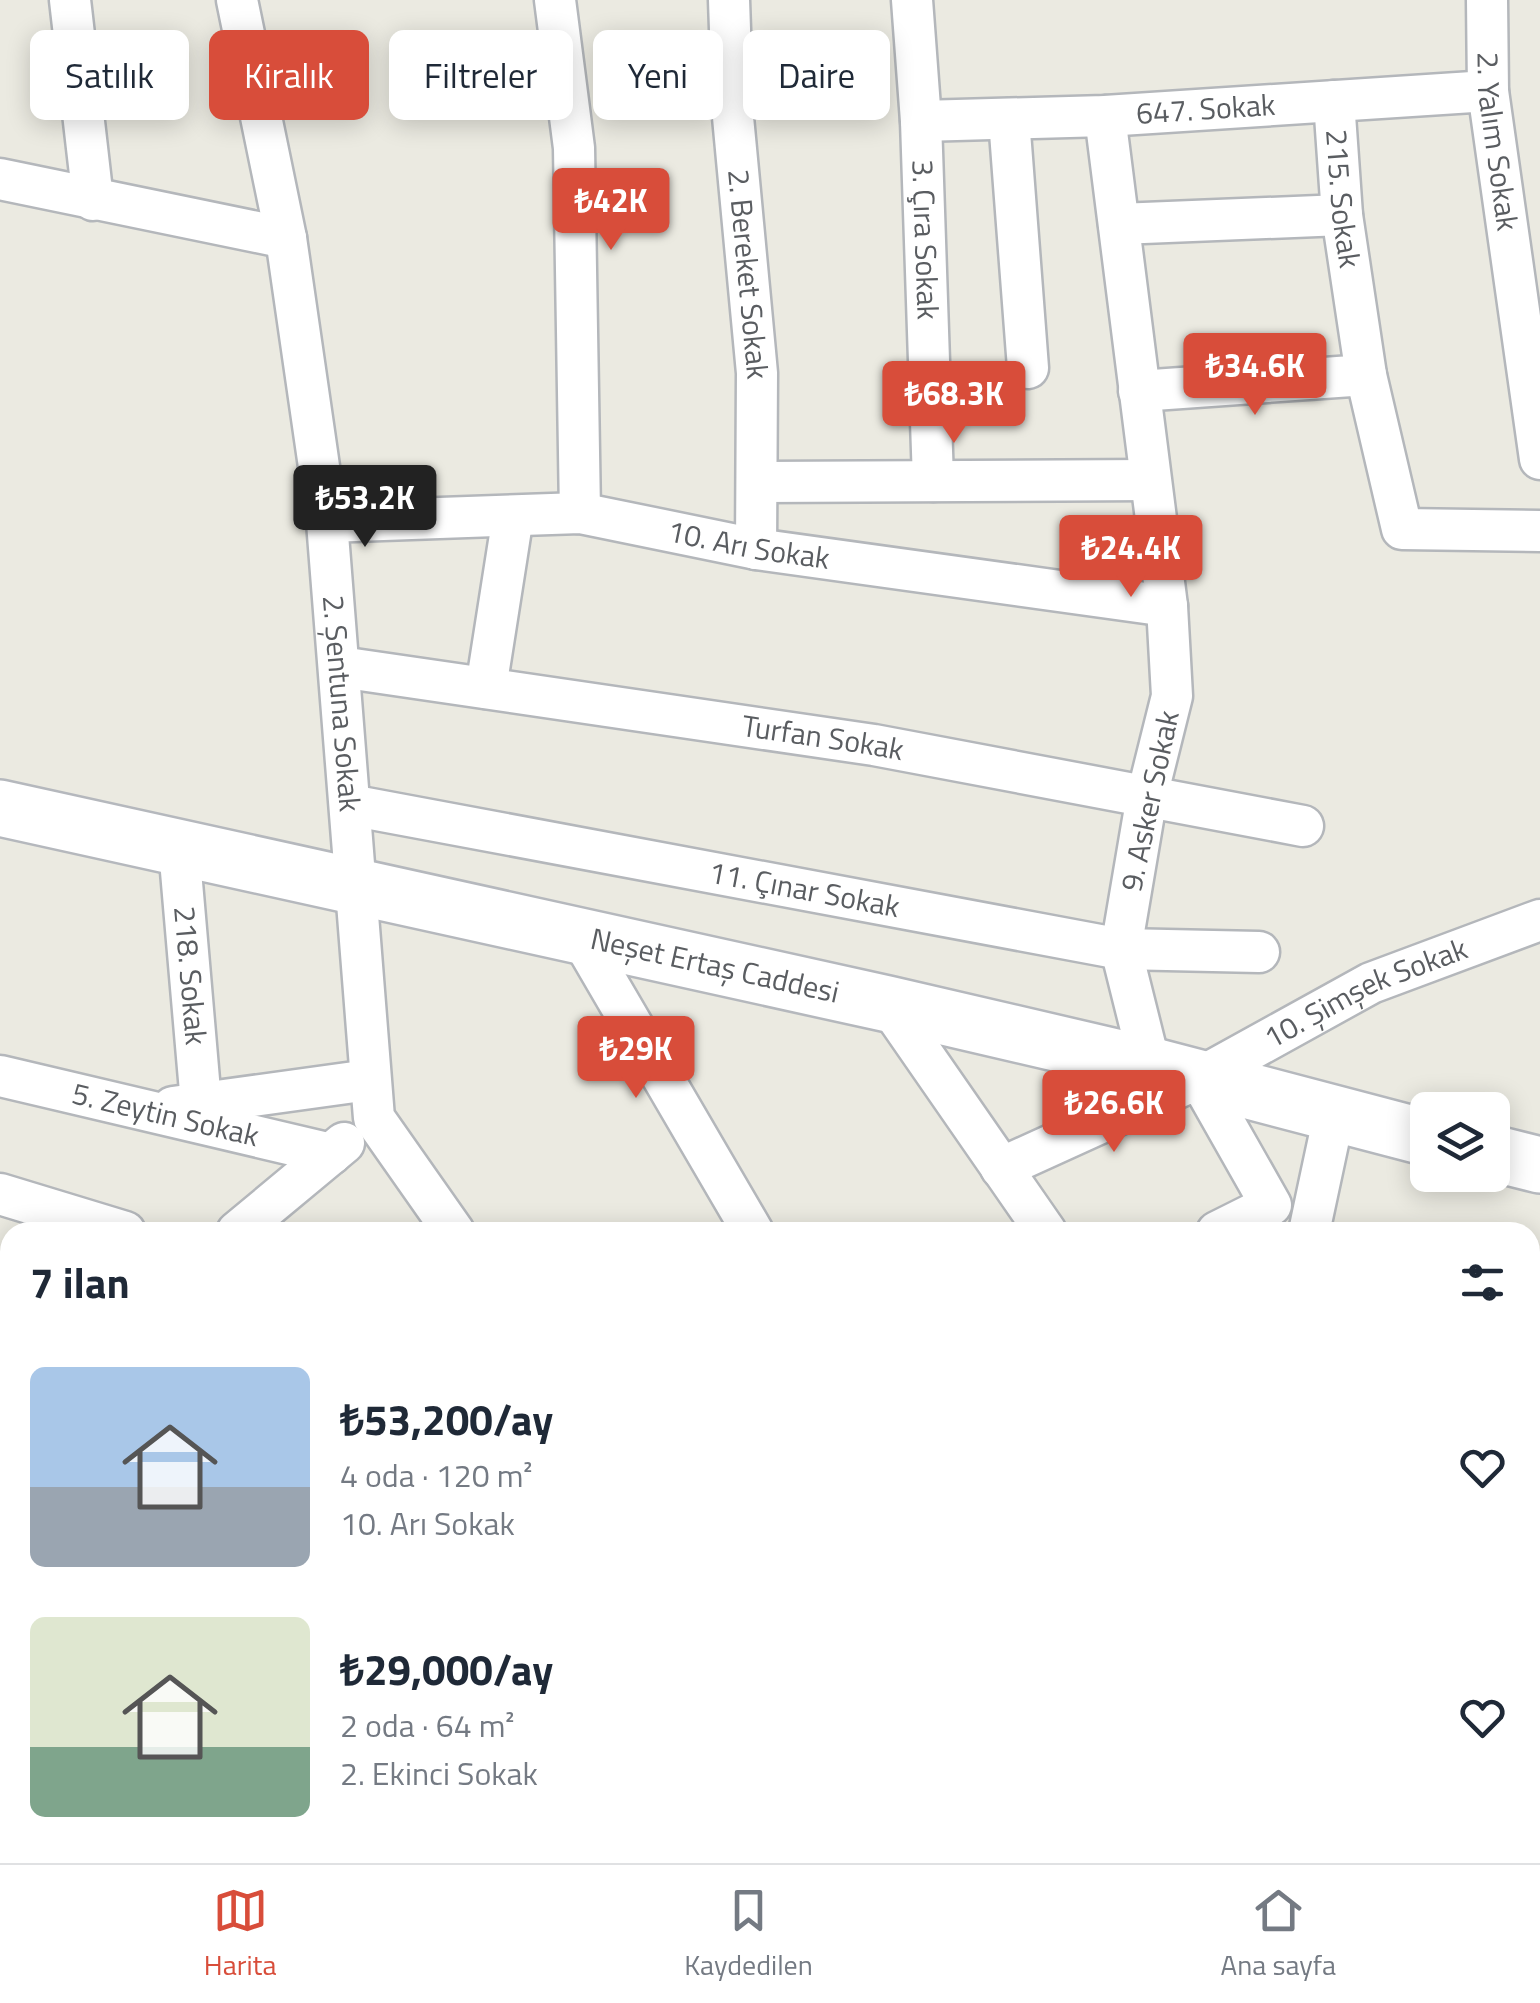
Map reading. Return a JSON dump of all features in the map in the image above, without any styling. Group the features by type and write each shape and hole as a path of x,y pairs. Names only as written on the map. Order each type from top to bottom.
{"main road":[{"name":"Neşet Ertaş Caddesi","path":"0,808 888,1004 1175,1071 1410,1134"},
{"path":"1510,1158 1540,1165"}],"street":[{"path":"70,0 94,200"},
{"name":"2. Şentuna Sokak","path":"237,0 286,238 328,522 371,1098"},
{"path":"555,0 574,148 580,513"},
{"name":"2. Bereket Sokak","path":"730,0 733,117 757,373 756,549"},
{"name":"3. Çıra Sokak","path":"912,0 921,121 933,480"},
{"name":"2. Yalım Sokak","path":"1486,0 1488,91 1528,277 1540,460"},
{"name":"647. Sokak","path":"921,121 1105,116 1488,91"},
{"name":"215. Sokak","path":"1334,101 1342,215 1366,376 1402,529 1540,530"},
{"name":"9. Asker Sokak","path":"1105,116 1167,606 1172,696 1148,796 1121,948 1175,1071 1271,1206 1238,1222"},
{"path":"1009,119 1028,368"},
{"path":"0,178 286,238"},
{"path":"1119,224 1342,215"},
{"path":"1139,391 1366,376"},
{"path":"758,482 1150,480"},
{"name":"10. Arı Sokak","path":"328,522 580,513 756,549 1167,606"},
{"path":"486,688 513,516"},
{"name":"Turfan Sokak","path":"340,667 874,744 1303,826"},
{"name":"11. Çınar Sokak","path":"350,805 1121,948 1259,952"},
{"name":"218. Sokak","path":"179,848 201,1102"},
{"name":"10. Şimşek Sokak","path":"1001,1168 1175,1071 1370,984 1540,920"},
{"path":"579,934 747,1222"},
{"path":"888,1004 1039,1222"},
{"name":"5. Zeytin Sokak","path":"0,1076 330,1154"},
{"path":"144,1111 201,1102 371,1098"},
{"path":"249,1222 330,1154 371,1098"},
{"path":"371,1098 448,1222"},
{"path":"1311,1222 1334,1115"},
{"path":"0,1194 92,1222"}]}
